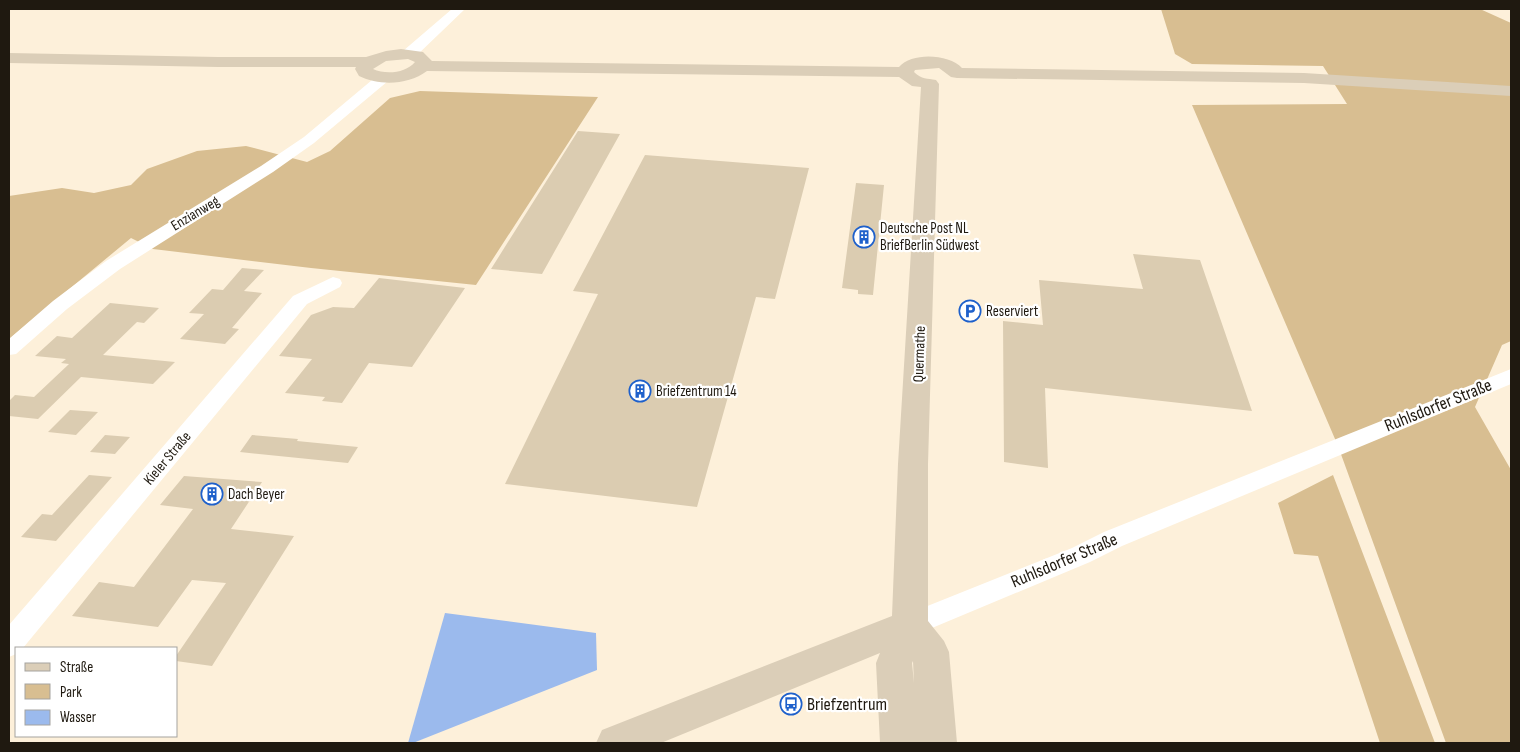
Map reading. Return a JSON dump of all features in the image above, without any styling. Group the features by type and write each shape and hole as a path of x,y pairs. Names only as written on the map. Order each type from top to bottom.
{"main road":[{"path":"9,63 366,65 392,54 410,54 422,59 424,62 423,66"},
{"path":"9,58 366,65"},
{"path":"904,72 909,66 933,62 949,66 957,73 1314,79 1395,82 1511,91"},
{"path":"366,65 369,75 383,78 407,75 423,66 904,72 910,78 930,84 953,80 957,77 957,73"},
{"name":"Quermathe","path":"900,743 894,663 910,625 913,464 930,84"},
{"path":"910,625 931,652 936,743"},
{"name":"Ruhlsdorfer Straße","path":"616,743 910,625"}],"street":[{"path":"410,54 408,54 459,9"},
{"name":"Enzianweg","path":"9,349 60,305 113,265 295,150 383,78"},
{"name":"Kieler Straße","path":"9,645 300,300 333,283"},
{"name":"Ruhlsdorfer Straße","path":"910,625 1081,555 1113,539 1511,376"}],"green space":[{"path":"1161,9 1480,9 1511,23 1511,341 1502,345 1475,407 1511,470 1511,743 1446,743 1338,446 1192,105 1347,104 1323,66 1192,64 1175,54"},
{"path":"420,91 598,97 476,285 153,249 131,238 9,339 9,196 62,188 94,193 131,185 147,169 197,151 246,146 307,162 330,151 390,98"},
{"path":"1333,475 1435,743 1380,743 1318,556 1294,554 1278,503"}],"water":[{"path":"445,613 596,633 597,670 413,743 408,743"}],"building":[{"path":"578,131 620,134 542,274 491,269"},
{"name":"Briefzentrum 14","path":"645,155 809,168 775,299 756,297 697,507 505,484 598,294 573,291"},
{"name":"Deutsche Post NL BriefBerlin Südwest","path":"856,183 884,185 873,295 858,294 858,290 842,288"},
{"path":"1133,254 1200,260 1252,411 1045,388 1048,468 1004,462 1003,321 1043,325 1039,280 1143,289"},
{"path":"242,268 264,270 244,291 262,293 232,328 239,329 225,344 180,339 204,314 189,313 212,289 223,290"},
{"path":"379,278 465,288 412,367 369,363 342,403 322,401 325,397 285,393 312,359 279,356 311,315 333,307 354,308"},
{"path":"110,303 159,308 144,323 137,322 103,355 175,362 153,384 81,377 38,419 9,416 9,401 15,395 34,397 69,364 61,363 66,359 35,356 57,336 72,338"},
{"path":"70,410 98,412 76,435 48,432"},
{"path":"105,435 130,437 115,454 90,452"},
{"path":"252,435 358,447 348,463 240,452"},
{"path":"89,475 112,477 56,541 21,537 42,514 52,515"},
{"path":"184,476 262,482 231,529 294,536 212,666 178,661 178,653 226,583 192,580 158,627 72,616 99,582 134,587 193,509 160,505"}],"place":[{"name":"Deutsche Post NL BriefBerlin Südwest","path":"864,237"},
{"name":"Reserviert","path":"970,311"},
{"name":"Briefzentrum 14","path":"640,391"},
{"name":"Dach Beyer","path":"212,494"},
{"name":"Briefzentrum","path":"791,704"}]}
